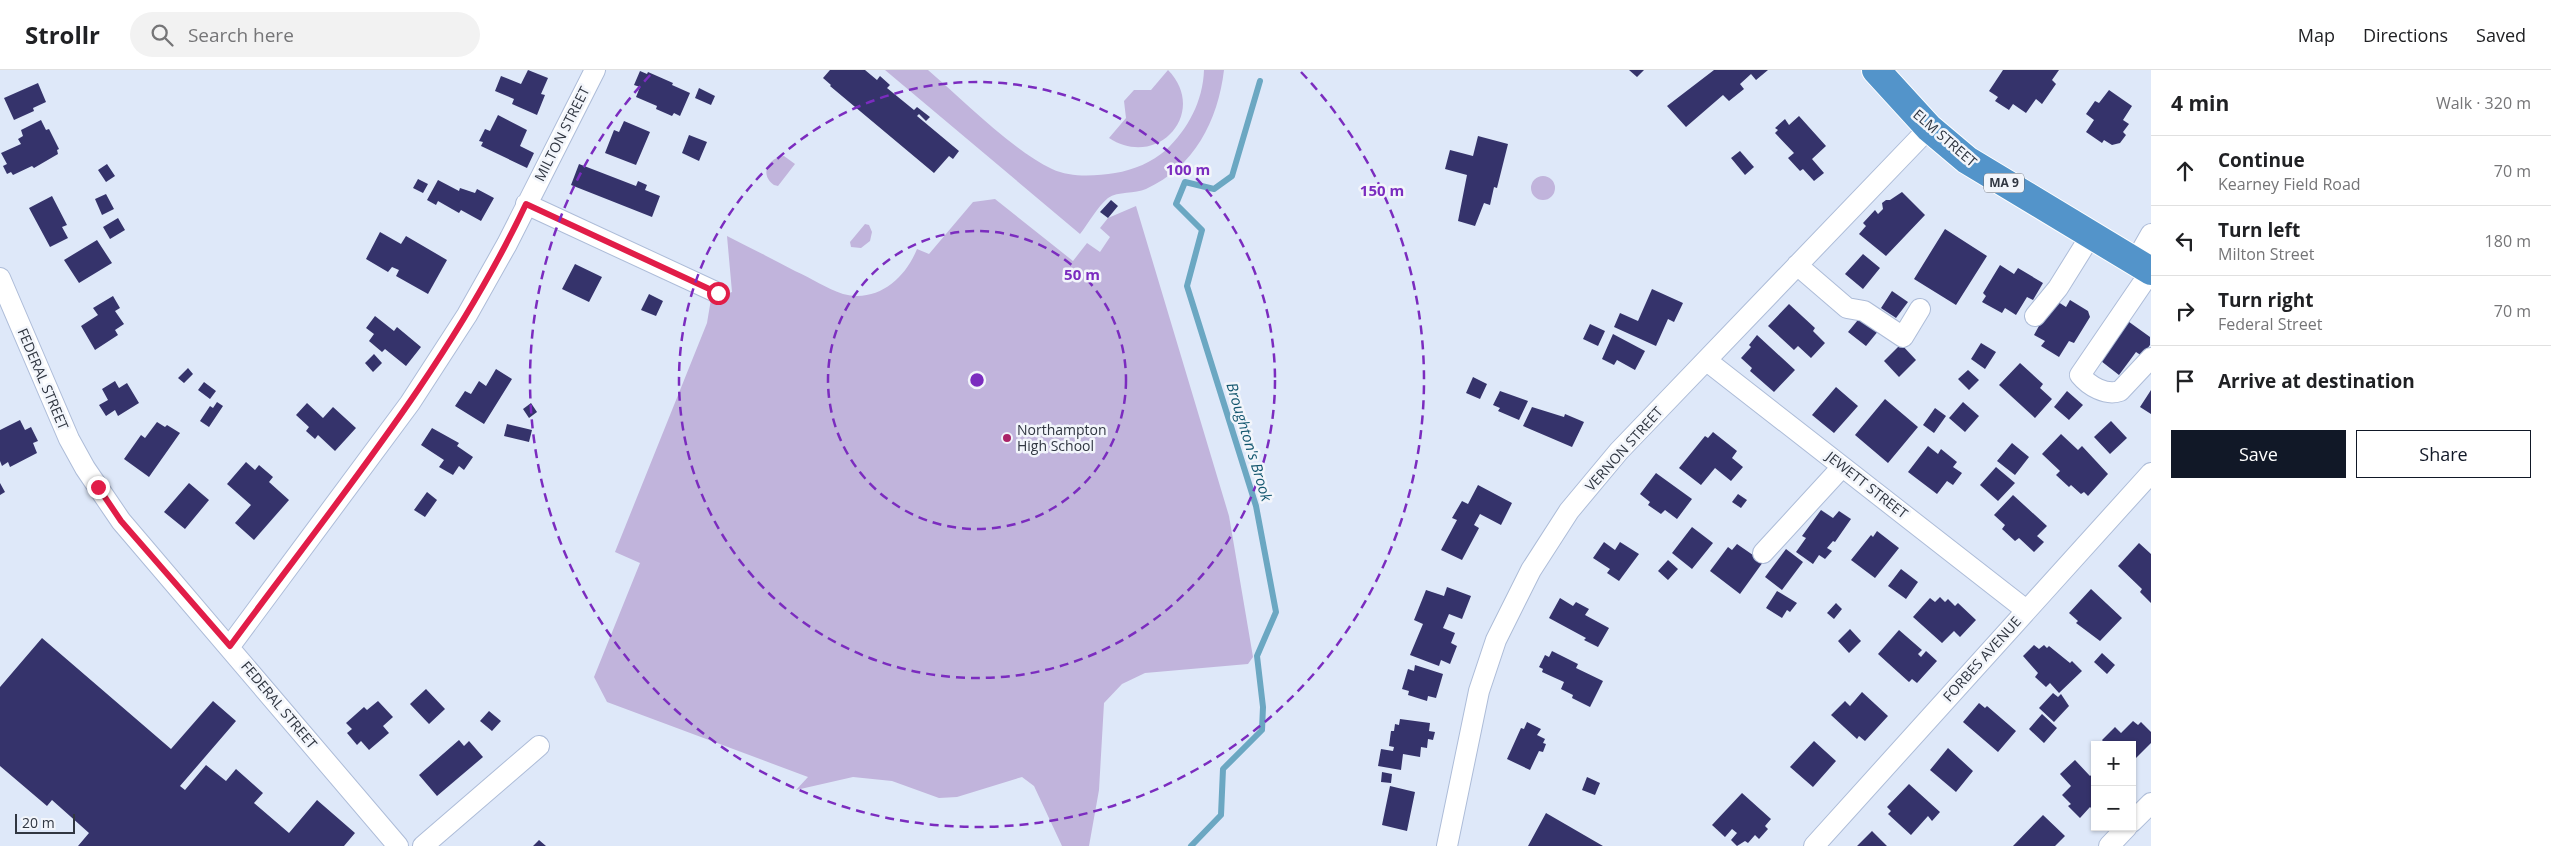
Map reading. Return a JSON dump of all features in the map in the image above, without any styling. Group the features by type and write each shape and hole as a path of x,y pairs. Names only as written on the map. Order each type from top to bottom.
{"highway":[{"name":"ELM STREET","path":"1876,70 1929,128 1967,160 2146,268"}],"street":[{"name":"MILTON STREET","path":"230,646 415,396 467,315 507,244 594,70"},
{"name":"VERNON STREET","path":"1447,846 1478,691 1496,640 1531,570 1569,511 1619,451 1929,128"},
{"path":"526,204 718,293"},
{"path":"2151,234 2146,268 2119,317 2081,370 2081,377 2102,390 2115,393 2120,392 2151,358"},
{"path":"2034,316 2058,288 2091,235"},
{"path":"1797,265 1847,308 1864,311 1903,337 1920,309"},
{"name":"FEDERAL STREET","path":"0,278 64,430 84,468 121,521 230,646 398,846"},
{"name":"JEWETT STREET","path":"1707,361 2026,610"},
{"path":"1763,552 1842,466"},
{"name":"FORBES AVENUE","path":"1814,846 2151,473"},
{"path":"424,846 539,746"},
{"path":"2136,818 2151,802"},
{"path":"2110,846 2123,831"}],"shaded area":[{"path":"885,70 928,70 1004,137 1036,160 1059,172 1092,175 1129,170 1149,162 1161,154 1174,142 1193,114 1201,93 1204,70 1224,70 1216,107 1201,140 1190,155 1163,180 1146,189 1117,194 1108,198 1080,234"},
{"path":"1168,70 1179,86 1183,103 1180,118 1172,132 1160,142 1145,147 1127,146 1109,138 1126,118 1124,101 1134,90 1151,90"},
{"path":"784,156 795,164 778,186 774,185 767,176 767,167 778,157"},
{"path":"1543,176 1551,180 1555,188 1551,196 1543,200 1535,196 1531,188 1535,180"},
{"path":"995,199 1073,261 1087,243 1100,252 1110,237 1100,228 1108,218 1136,206 1229,516 1253,657 1248,664 1145,673 1122,684 1104,703 1099,790 1089,846 1062,846 1034,786 1022,777 957,797 939,798 892,781 853,777 796,790 808,777 607,702 594,677 640,563 615,552 707,323 711,299 732,292 727,236 837,292 855,296 867,295 878,292 897,279 912,260 917,249 929,254 973,202"},
{"path":"865,224 869,225 872,232 870,241 861,248 851,247 850,242"}],"building":[{"path":"528,70 548,78 541,94 545,95 537,115 512,104 514,99 495,91 501,76 521,84"},
{"path":"830,70 865,70 877,80 880,76 890,85 887,88 914,110 917,107 930,117 926,121 919,114 917,116 959,151 953,159 949,156 934,173 830,86 823,78"},
{"path":"1629,70 1644,70 1637,77"},
{"path":"1714,70 1768,70 1756,80 1751,74 1740,84 1744,89 1729,101 1723,95 1686,127 1667,106"},
{"path":"2003,70 2059,70 2052,80 2056,84 2042,104 2036,99 2026,113 2013,104 2009,110 1995,101 1998,97 1989,91"},
{"path":"640,71 647,74 648,72 673,83 672,85 690,93 680,116 674,113 672,116 656,109 657,106 636,97 640,87 634,85"},
{"path":"38,83 46,102 33,108 34,111 14,120 4,98"},
{"path":"699,88 715,96 711,105 695,98"},
{"path":"2109,90 2132,106 2123,120 2129,124 2123,132 2126,135 2120,143 2112,145 2104,140 2102,143 2086,132 2094,120 2086,114 2095,101 2099,103"},
{"path":"498,115 527,130 520,146 534,153 527,168 481,146 483,142 479,141 485,129 490,131"},
{"path":"1799,116 1826,146 1812,159 1824,173 1814,181 1803,169 1800,171 1788,158 1794,153 1775,133 1778,130 1775,128 1785,119 1789,125"},
{"path":"41,120 46,130 49,129 59,149 57,150 58,154 34,168 32,166 13,175 11,172 7,174 3,166 7,164 1,153 21,144 18,139 23,136 21,130"},
{"path":"624,121 650,132 636,165 605,153 614,130 619,132"},
{"path":"689,135 707,142 699,161 682,153"},
{"path":"1478,136 1508,144 1497,188 1494,187 1490,205 1484,203 1475,226 1458,221 1467,175 1445,169 1450,150 1473,156"},
{"path":"1740,151 1754,167 1745,175 1731,158"},
{"path":"107,164 115,176 106,182 98,170"},
{"path":"579,164 636,186 638,181 647,185 645,190 660,196 652,217 571,185"},
{"path":"418,179 428,184 423,193 413,188"},
{"path":"438,180 459,191 460,188 475,193 477,189 494,198 481,221 461,210 459,213 438,201 436,205 427,200"},
{"path":"1902,192 1925,215 1886,256 1859,234 1866,226 1863,223 1875,210 1878,214 1883,209 1882,203"},
{"path":"106,194 114,209 102,215 95,199"},
{"path":"52,196 67,225 62,227 68,238 50,247 29,208"},
{"path":"1111,200 1118,206 1108,218 1100,212"},
{"path":"118,218 125,230 110,239 103,227"},
{"path":"1945,229 1987,256 1956,305 1914,279"},
{"path":"380,232 401,244 406,236 447,260 428,294 396,276 399,270 392,267 388,272 366,259"},
{"path":"97,240 112,263 79,283 64,260"},
{"path":"1863,254 1880,268 1863,289 1845,274"},
{"path":"575,264 602,277 589,302 562,289"},
{"path":"2000,265 2014,274 2018,268 2043,283 2033,300 2027,297 2016,315 2005,308 2002,313 1982,302 1986,296 1983,293"},
{"path":"1652,289 1683,303 1674,322 1668,319 1656,346 1614,327 1620,313 1638,321"},
{"path":"1892,291 1908,302 1896,318 1881,308"},
{"path":"649,294 663,301 656,316 641,310"},
{"path":"113,296 120,308 115,311 124,324 115,330 118,335 95,350 81,326 98,315 93,308"},
{"path":"2055,300 2066,307 2070,300 2088,311 2090,317 2074,343 2069,341 2059,357 2041,346 2045,341 2034,335 2040,324 2038,323"},
{"path":"1789,304 1815,328 1813,331 1825,343 1811,358 1798,346 1794,350 1768,326"},
{"path":"1862,315 1879,330 1866,346 1848,332"},
{"path":"375,316 394,331 397,327 421,347 406,366 385,349 382,352 369,341 374,334 366,328"},
{"path":"2125,319 2150,337 2150,345 2142,356 2136,352 2119,375 2101,361"},
{"path":"1590,324 1605,331 1598,346 1583,339"},
{"path":"1613,334 1645,351 1635,370 1617,360 1614,365 1602,359"},
{"path":"1757,335 1795,370 1774,392 1750,371 1752,368 1741,358 1751,347 1749,345"},
{"path":"1981,343 1996,352 1985,369 1971,359"},
{"path":"1901,344 1916,360 1899,377 1884,361"},
{"path":"374,354 382,363 373,372 365,363"},
{"path":"2020,363 2043,384 2040,388 2052,399 2035,418 1999,385"},
{"path":"188,368 193,374 184,383 178,378"},
{"path":"496,369 512,379 484,424 455,406 465,391 471,394 479,381 486,386"},
{"path":"1968,370 1979,380 1969,390 1958,379"},
{"path":"1473,377 1487,384 1480,399 1466,393"},
{"path":"115,381 119,388 127,383 139,403 118,416 115,410 106,416 99,405 108,400 102,389"},
{"path":"204,382 216,391 210,399 198,390"},
{"path":"1836,387 1858,406 1834,433 1812,415"},
{"path":"2151,390 2151,414 2140,407"},
{"path":"1500,391 1528,401 1519,420 1498,411 1500,408 1493,405"},
{"path":"2067,391 2083,405 2069,420 2054,407"},
{"path":"1885,399 1918,427 1888,463 1855,435"},
{"path":"217,402 223,406 209,427 200,421 210,406 213,408"},
{"path":"1963,402 1979,416 1965,432 1949,418"},
{"path":"307,403 323,418 333,407 356,428 335,451 318,435 315,439 306,431 309,427 296,415"},
{"path":"531,403 537,412 529,418 523,409"},
{"path":"1532,407 1564,417 1565,414 1584,422 1572,447 1523,426"},
{"path":"1935,408 1946,416 1934,433 1923,425"},
{"path":"20,420 25,430 31,427 38,441 33,443 37,453 10,467 8,462 2,466 0,461 0,430"},
{"path":"2111,421 2127,438 2110,454 2094,437"},
{"path":"157,422 165,427 167,425 180,433 149,477 124,459 141,435 145,438"},
{"path":"507,424 532,430 529,442 504,436"},
{"path":"432,428 459,443 457,446 473,457 464,470 459,466 453,475 439,467 444,460 421,445"},
{"path":"1713,432 1737,451 1732,458 1743,467 1731,481 1715,468 1701,485 1679,468 1705,436 1708,438"},
{"path":"2061,434 2078,450 2082,446 2108,474 2088,496 2084,492 2081,494 2071,485 2069,487 2056,475 2060,471 2042,454"},
{"path":"2012,443 2029,457 2015,475 1997,461"},
{"path":"1928,446 1938,454 1941,449 1957,462 1953,467 1962,473 1953,485 1947,481 1937,494 1908,472"},
{"path":"246,462 255,470 259,465 273,477 269,482 289,500 254,540 235,523 251,505 227,484"},
{"path":"1996,467 2015,483 1998,501 1980,485"},
{"path":"1656,473 1692,499 1677,519 1665,510 1661,514 1648,505 1650,502 1640,494"},
{"path":"0,483 5,492 0,495"},
{"path":"189,483 209,500 185,529 164,512"},
{"path":"1478,485 1512,503 1501,525 1480,514 1474,525 1479,528 1462,560 1441,550 1457,520 1452,518 1462,501 1468,504"},
{"path":"427,492 437,500 425,517 414,510"},
{"path":"1738,494 1747,500 1741,508 1732,502"},
{"path":"2013,495 2047,526 2037,536 2044,542 2034,552 2019,538 2015,541 2002,529 2005,525 1994,515"},
{"path":"1821,510 1833,518 1839,511 1851,519 1835,542 1833,541 1827,548 1832,551 1825,559 1819,555 1813,564 1796,552 1806,538 1802,536"},
{"path":"1692,527 1713,543 1692,569 1672,553"},
{"path":"1877,531 1899,548 1875,578 1851,560 1871,535 1873,537"},
{"path":"1604,542 1615,550 1620,542 1639,554 1619,581 1607,573 1610,569 1593,558"},
{"path":"2139,543 2151,554 2151,603 2140,592 2142,589 2118,566"},
{"path":"1737,544 1763,562 1740,594 1710,571 1728,547 1732,550"},
{"path":"1786,549 1803,562 1782,590 1765,577"},
{"path":"1668,560 1678,569 1668,580 1658,571"},
{"path":"1901,569 1918,582 1906,599 1888,586"},
{"path":"1447,587 1471,596 1462,619 1449,614 1443,628 1455,633 1451,643 1457,646 1450,664 1441,660 1439,666 1410,655 1423,624 1414,620 1426,590 1444,596"},
{"path":"2091,589 2122,618 2100,641 2076,623 2078,621 2069,613"},
{"path":"1777,591 1797,603 1790,612 1787,610 1782,618 1766,608"},
{"path":"1940,597 1945,602 1948,599 1955,606 1958,603 1976,620 1960,637 1954,631 1942,643 1913,617 1930,598 1935,602"},
{"path":"1560,598 1573,606 1576,602 1589,609 1585,615 1609,628 1598,647 1584,640 1586,638 1549,618"},
{"path":"1836,603 1842,609 1834,619 1827,613"},
{"path":"1850,629 1861,641 1849,653 1838,641"},
{"path":"1899,630 1922,650 1918,654 1921,657 1926,651 1937,661 1917,683 1912,679 1909,682 1878,654"},
{"path":"42,638 171,749 213,701 236,721 180,786 185,790 206,765 226,781 236,769 263,793 254,803 289,833 317,800 355,833 344,846 78,846 89,833 52,800 47,806 0,766 0,687"},
{"path":"2034,645 2039,649 2044,645 2047,648 2049,646 2070,663 2072,661 2082,671 2059,693 2050,683 2046,687 2035,677 2038,673 2023,656"},
{"path":"1552,651 1578,664 1576,668 1603,681 1590,707 1572,698 1573,695 1561,689 1564,682 1542,672 1543,669 1539,667 1545,655 1549,657"},
{"path":"2102,653 2115,665 2107,674 2094,662"},
{"path":"1415,665 1443,674 1436,698 1428,696 1427,701 1408,695 1409,691 1402,689 1408,669 1414,671"},
{"path":"426,689 445,709 429,724 410,704"},
{"path":"1862,692 1888,716 1865,741 1859,736 1857,739 1831,715 1845,701 1850,706"},
{"path":"2053,693 2058,697 2061,694 2069,706 2054,722 2039,708"},
{"path":"378,701 393,717 383,726 389,733 369,750 361,741 357,745 347,733 352,729 346,723 364,707 367,710"},
{"path":"1979,703 1985,708 1987,706 2016,731 1998,752 1963,722"},
{"path":"489,711 501,721 492,731 480,721"},
{"path":"2042,714 2057,728 2044,743 2029,729"},
{"path":"1400,719 1430,723 1429,731 1435,732 1433,740 1428,739 1427,748 1421,747 1420,757 1403,754 1401,770 1378,766 1381,749 1393,751 1394,747 1389,746 1391,731 1394,731 1395,724 1399,725"},
{"path":"2133,721 2138,725 2141,722 2151,732 2151,743 2136,758 2136,741 2102,740 2115,727 2121,733"},
{"path":"1527,722 1541,729 1537,735 1545,739 1543,743 1546,744 1543,752 1539,751 1530,770 1507,759 1521,728 1524,729"},
{"path":"459,740 464,746 469,741 483,757 437,796 419,775"},
{"path":"1814,741 1836,761 1813,787 1790,767"},
{"path":"1948,748 1973,771 1956,792 1930,770"},
{"path":"2075,760 2091,775 2091,808 2080,818 2068,806 2071,804 2062,795 2071,786 2060,774"},
{"path":"1382,772 1392,774 1391,783 1381,782"},
{"path":"1587,777 1600,783 1595,795 1582,790"},
{"path":"1909,784 1940,812 1932,821 1928,816 1911,835 1888,814 1891,811 1887,807"},
{"path":"1390,786 1415,792 1407,831 1382,825"},
{"path":"1742,793 1771,819 1765,826 1768,829 1759,839 1755,835 1748,843 1745,841 1737,846 1731,840 1737,833 1732,829 1725,837 1712,825"},
{"path":"1546,813 1603,846 1528,846"},
{"path":"2043,815 2065,836 2055,846 2013,846"},
{"path":"1872,831 1887,846 1857,846"},
{"path":"539,840 546,846 533,846"}],"waterway":[{"name":"Broughton's Brook","path":"1191,846 1221,815 1223,769 1262,730 1263,707 1257,656 1276,612 1256,506 1187,286 1202,230 1176,204 1185,182 1214,189 1232,176 1260,81"}],"place":[{"name":"Northampton High School","path":"1007,438"}],"route":[{"path":"98,487 121,521 230,646 410,403 467,315 507,244 526,204 718,293"}]}
